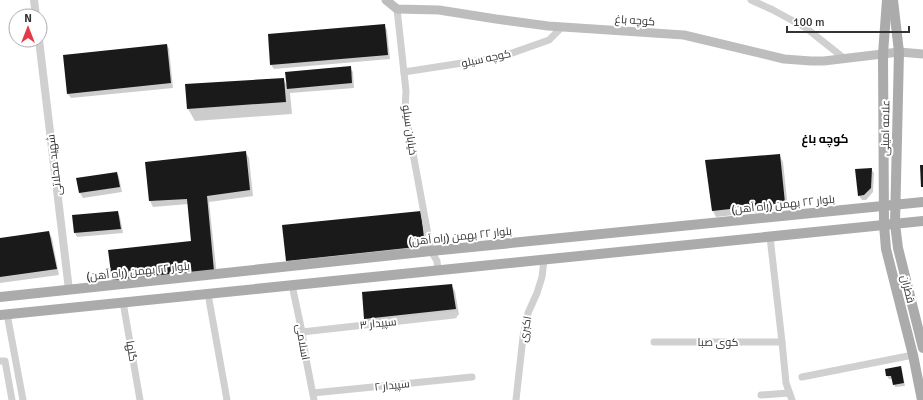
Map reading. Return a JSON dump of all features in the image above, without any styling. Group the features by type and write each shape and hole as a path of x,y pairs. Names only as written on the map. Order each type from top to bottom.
{"main road":[{"path":"386,0 397,9"},
{"name":"علامه امینی","path":"884,206 883,54 887,0"},
{"name":"علامه امینی","path":"893,0 899,52 895,204"},
{"name":"کوچه باغ","path":"397,9 439,10 562,27 684,35 784,59 811,61 845,59 899,52"},
{"path":"899,52 923,54"},
{"name":"بلوار ۲۲ بهمن (راه آهن)","path":"0,297 431,251 923,202"},
{"name":"قطران","path":"895,204 895,224 898,248 923,348"},
{"name":"قطران","path":"884,206 886,249 913,355 922,400"},
{"path":"3,314 923,221"}],"street":[{"path":"751,0 806,28 845,59"},
{"name":"خیابان سیلو","path":"397,9 406,91 405,110 431,251 437,261 438,270"},
{"name":"کوچه سیلو","path":"404,72 501,57 549,40 562,27"},
{"name":"شهید محلاتی","path":"40,48 69,290"},
{"path":"761,394 791,396 786,383 770,237"},
{"name":"اکبری","path":"516,400 523,338 528,313 542,277 544,260"},
{"name":"اسلامی","path":"292,285 314,396"},
{"path":"208,294 227,400"},
{"name":"گلها","path":"123,302 140,400"},
{"path":"3,314 23,400"},
{"name":"سپیدار ۳","path":"302,332 454,315"},
{"name":"کوی صبا","path":"654,342 782,342"},
{"path":"802,377 913,355"},
{"path":"0,361 5,361 12,400"},
{"name":"سپیدار ۲","path":"314,396 472,377"}],"building":[{"path":"385,24 388,55 270,65 268,34"},
{"path":"167,44 171,83 67,94 63,55"},
{"path":"351,66 352,83 287,89 285,72"},
{"path":"284,78 286,102 187,109 185,84"},
{"path":"246,151 250,190 207,196 214,271 112,281 108,250 191,241 187,199 149,201 145,162"},
{"path":"780,154 785,203 712,211 705,160"},
{"path":"920,165 923,165 923,187 921,187"},
{"path":"872,168 871,188 864,195 858,196 855,169"},
{"path":"117,172 120,187 79,193 76,178"},
{"path":"118,211 121,229 74,233 72,215"},
{"path":"421,211 424,238 416,247 286,261 282,225"},
{"path":"49,231 57,269 0,277 0,238"},
{"path":"452,284 456,309 364,319 362,292"},
{"path":"901,366 904,383 893,385 891,376 886,376 885,369"}],"district":[{"name":"کوچه باغ","path":"825,139"}]}
